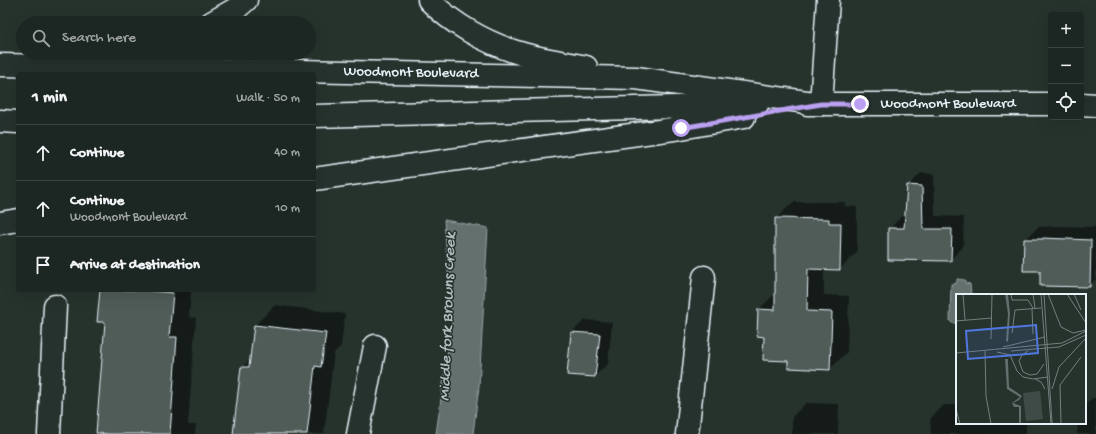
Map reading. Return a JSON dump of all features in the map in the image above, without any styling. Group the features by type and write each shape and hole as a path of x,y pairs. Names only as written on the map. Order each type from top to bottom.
{"main road":[{"path":"223,16 237,8 246,0"},
{"path":"429,0 453,21 469,31 516,52 636,78"},
{"path":"316,179 681,128 821,104 828,0"},
{"path":"60,65 81,60"},
{"name":"Woodmont Boulevard","path":"0,65 60,65 636,78 821,104"},
{"name":"Woodmont Boulevard","path":"316,116 821,104 1048,104"},
{"path":"1084,104 1096,104"},
{"path":"0,121 16,122"},
{"path":"0,223 16,220"},
{"path":"687,434 704,277"},
{"path":"49,434 55,306"},
{"path":"358,434 374,346"}],"shaded area":[{"path":"444,220 488,228 479,386 473,434 436,434 452,321"},
{"path":"957,279 965,280 965,283 970,284 971,294 956,294 956,323 952,323 950,321 951,284 957,283"}],"building":[{"path":"907,185 922,186 923,229 952,229 951,261 888,260 888,228 904,228"},
{"path":"775,218 829,219 829,223 841,223 840,270 808,269 807,311 832,312 830,370 788,368 788,361 763,360 764,337 757,336 758,309 775,310"},
{"path":"1043,238 1091,240 1090,287 1040,286 1040,271 1023,271 1024,239"},
{"path":"100,292 173,293 169,337 177,337 170,434 96,433 105,322 97,322"},
{"path":"254,325 326,333 321,367 315,366 307,434 233,434 241,367 249,367"},
{"path":"571,332 600,334 595,377 567,375"}],"route":[{"path":"681,128 821,104 860,104"}],"water label":[{"name":"Middle fork Browns Creek","path":"449,317"}]}
